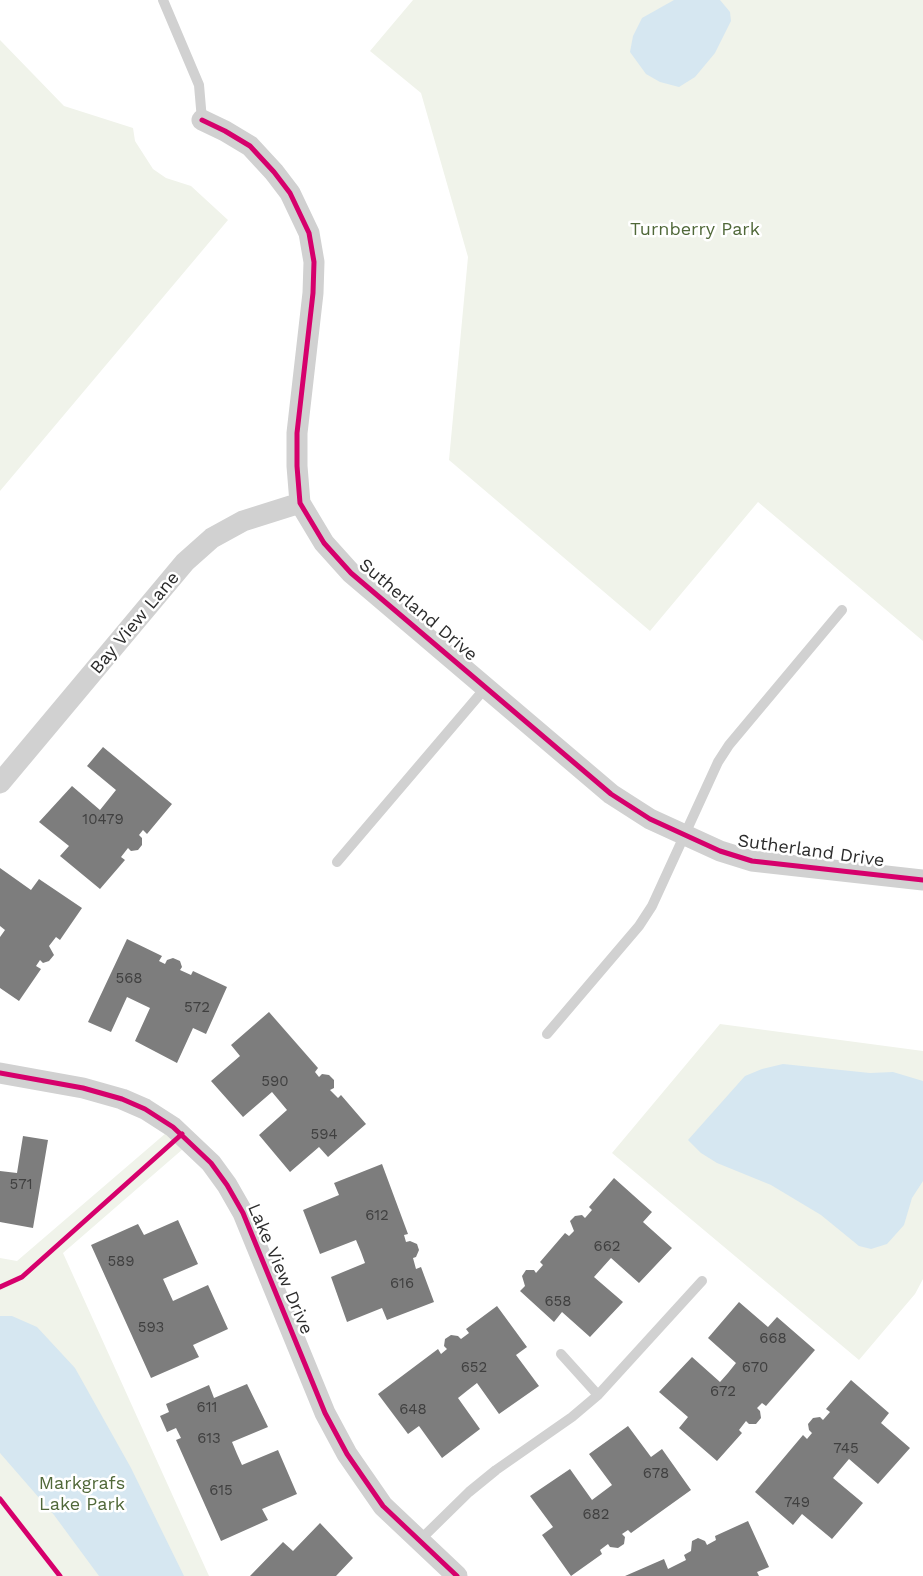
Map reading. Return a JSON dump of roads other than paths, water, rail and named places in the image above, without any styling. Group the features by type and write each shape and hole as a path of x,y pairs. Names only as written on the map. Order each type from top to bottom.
{"street":[{"name":"Sutherland Drive","path":"202,120 226,130 256,152 290,193 309,233 314,262 313,293 297,432 300,502 324,543 351,573 487,686 611,794 650,819 720,851 752,861 923,880"},
{"name":"Bay View Lane","path":"0,784 185,562 212,538 243,520 300,502"},
{"name":"Lake View Drive","path":"0,1073 83,1088 122,1099 151,1112 173,1127 211,1163 233,1194 246,1218 335,1434 376,1498 457,1576"}],"lane":[{"path":"163,0 199,85 202,120"},
{"path":"547,1034 652,906 718,762 729,745 842,610"},
{"path":"337,862 487,686"},
{"path":"419,1541 496,1470 572,1417 598,1395 702,1282"},
{"path":"561,1354 598,1395"}],"park label":[{"name":"Turnberry Park","path":"695,230"},
{"name":"Markgrafs Lake Park","path":"82,1494"}]}
